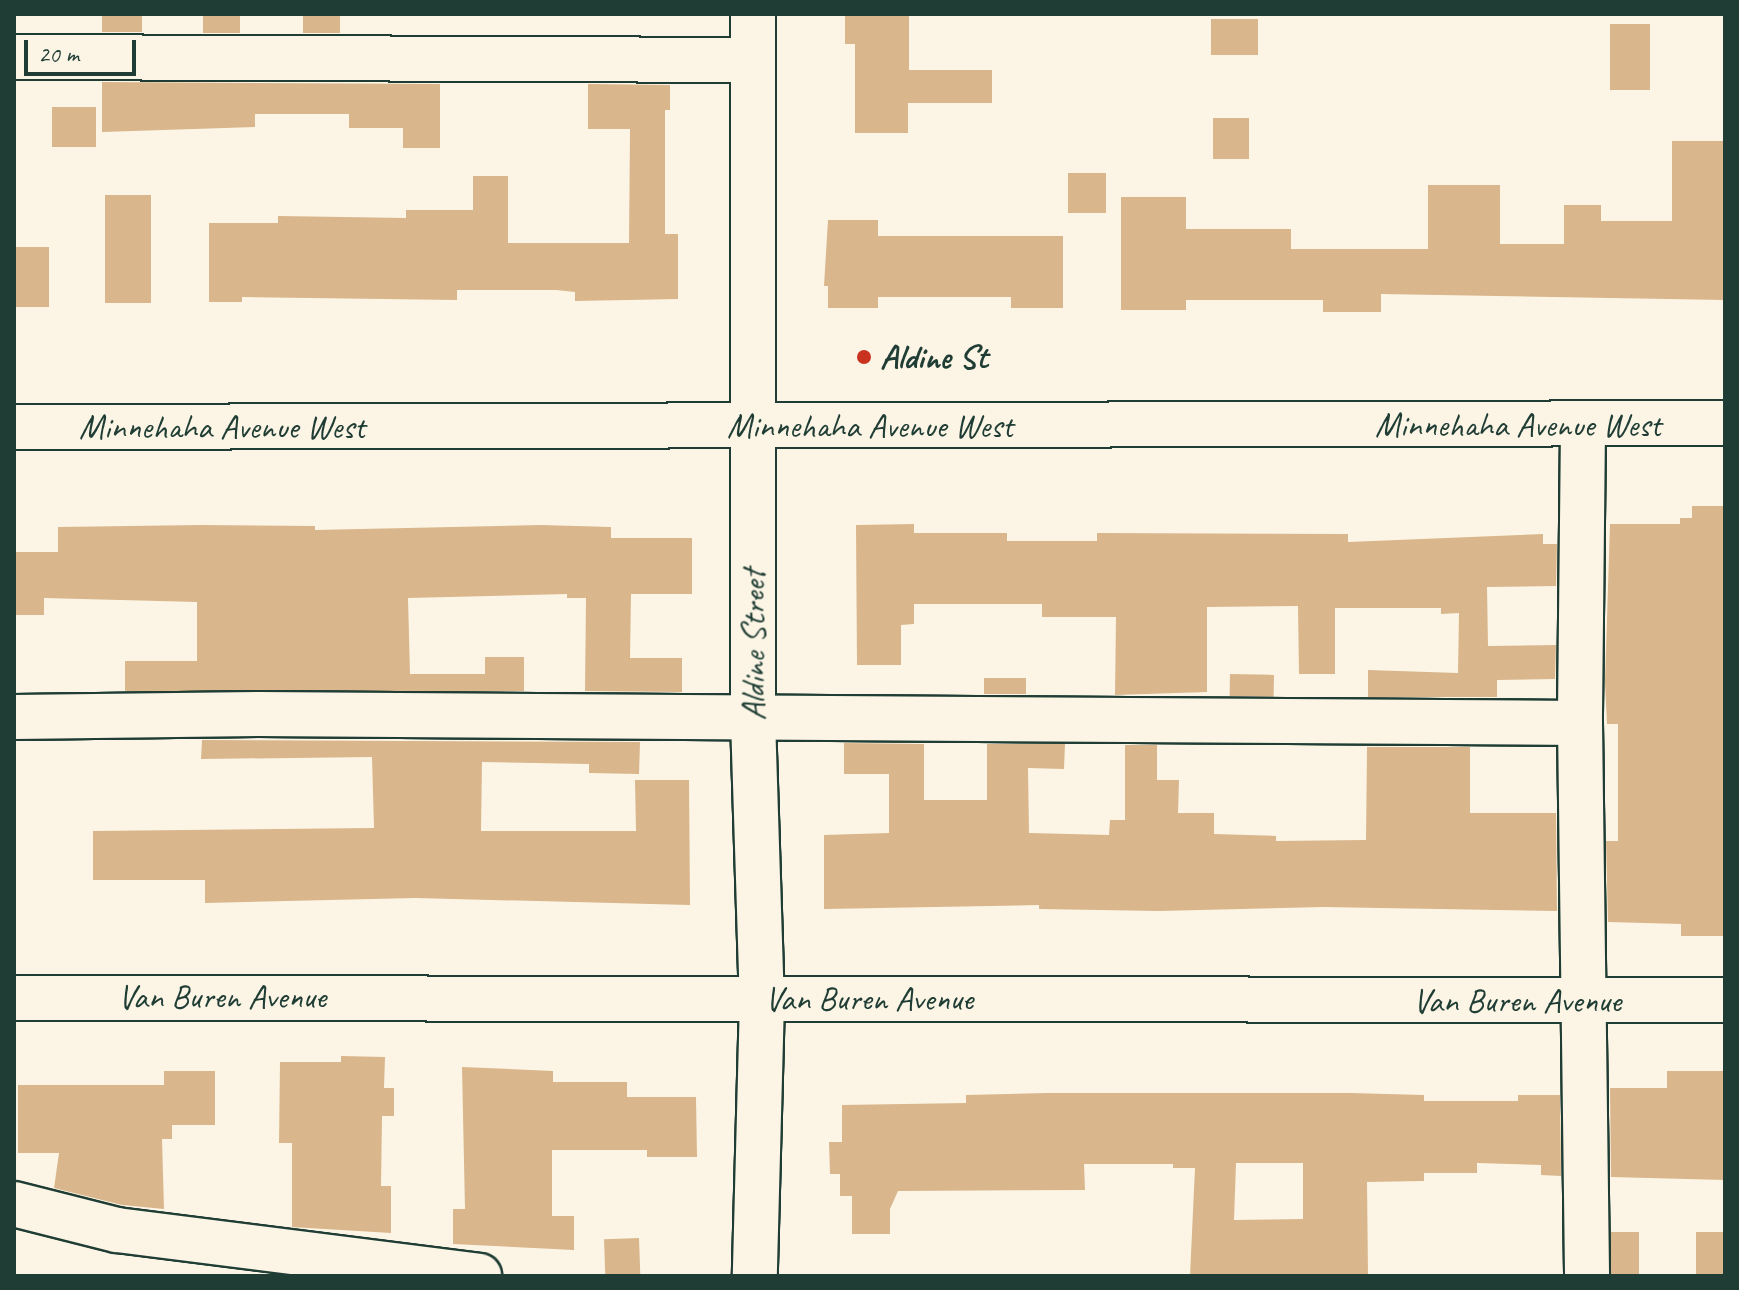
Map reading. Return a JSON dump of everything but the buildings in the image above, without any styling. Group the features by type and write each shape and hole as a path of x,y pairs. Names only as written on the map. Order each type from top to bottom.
{"street":[{"name":"Aldine Street","path":"753,14 753,719 762,1000 755,1276"},
{"path":"14,57 752,60"},
{"name":"Minnehaha Avenue West","path":"14,427 1583,427 1725,423"},
{"path":"1583,427 1580,723 1587,1276"},
{"path":"14,717 258,714 1580,723"},
{"name":"Van Buren Avenue","path":"14,998 720,996 762,1000 1725,1000"},
{"path":"14,1204 117,1230 479,1276"}],"place":[{"name":"Aldine St","path":"864,357"}]}
